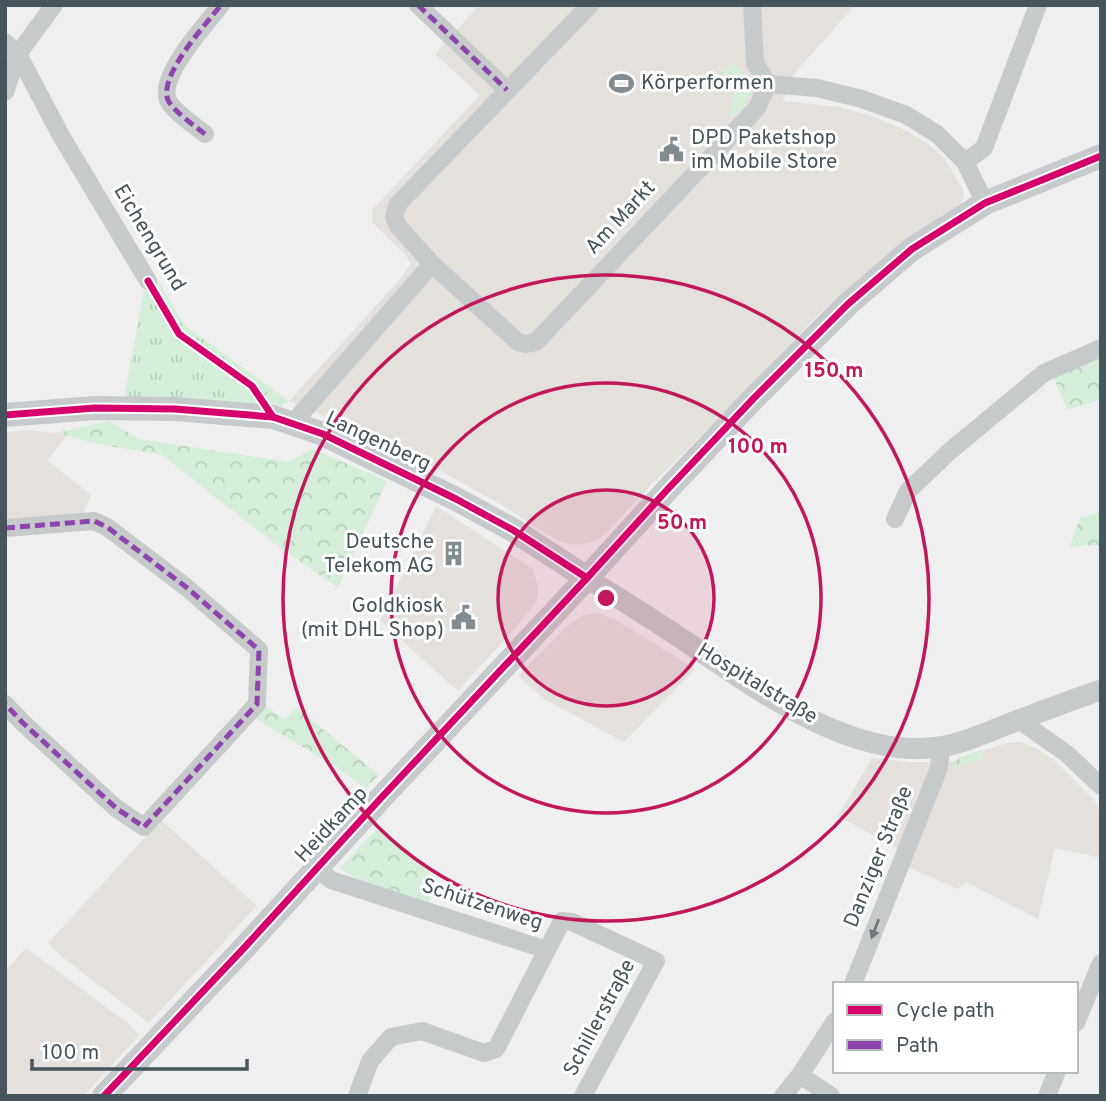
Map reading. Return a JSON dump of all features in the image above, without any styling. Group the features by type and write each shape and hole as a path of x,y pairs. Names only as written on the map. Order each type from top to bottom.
{"main road":[{"name":"Heidkamp","path":"104,1096 675,481 848,304 912,249 985,203 1101,156"},
{"name":"Langenberg","path":"5,415 95,408 175,409 273,417 333,439 456,499 513,530 587,578"}],"street":[{"path":"5,92 11,48 54,5"},
{"path":"205,134 171,104 166,89 179,60 221,5"},
{"path":"418,5 507,90"},
{"name":"Am Markt","path":"590,5 398,204 394,217 398,226 432,264 518,341 526,344 536,342 757,108 768,84"},
{"path":"752,5 755,63 768,84 817,88 862,99 906,115 937,134 965,162 985,203"},
{"path":"965,162 984,148 1038,5"},
{"name":"Eichengrund","path":"11,48 148,281"},
{"path":"292,424 432,264"},
{"path":"895,519 908,491 950,451 1044,373 1101,348"},
{"path":"5,528 94,521 107,527 187,587 259,650 257,704 144,827 116,808 5,704"},
{"name":"Hospitalstraße","path":"587,578 751,686 803,716 848,735 885,745 941,747 1101,690"},
{"path":"1019,720 1067,754 1101,786"},
{"name":"Danziger Straße","path":"854,982 939,768 941,747"},
{"name":"Schützenweg","path":"317,868 331,880 547,950 562,920 572,922 656,961"},
{"path":"357,1096 370,1061 391,1037 422,1031 484,1053 496,1049 547,950"},
{"name":"Schillerstraße","path":"583,1096 656,961"},
{"path":"1078,1018 1101,963"},
{"path":"783,1096 833,1024"},
{"path":"1047,1096 1056,1073"},
{"path":"800,1075 831,1096"}],"shaded area":[{"path":"479,5 855,5 794,74 783,101 840,107 907,131 945,159 963,190 961,203 885,256 819,314 601,538 589,543 576,545 553,538 436,468 289,401 411,264 372,222 372,210 480,95 435,54"},
{"path":"25,430 67,435 47,460 91,495 82,516 5,521 5,432"},
{"path":"436,506 530,567 538,586 536,602 458,691 380,621"},
{"path":"599,613 618,621 695,669 624,742 544,699 518,676 567,626 583,615"},
{"path":"1020,742 1053,759 1094,800 1101,813 1101,858 1055,848 1038,919 966,882 958,889 905,866 909,855 838,816 872,758 950,762 1006,743"},
{"path":"161,820 257,906 149,1023 62,957 48,943"},
{"path":"26,948 129,1024 139,1035 84,1096 5,1096 5,971"}],"green space":[{"path":"732,65 742,72 748,84 749,95 745,104 732,117 730,114 736,86 724,75 727,67"},
{"path":"155,275 183,324 289,401 272,412 124,397 144,291"},
{"path":"1101,355 1101,403 1098,400 1067,410 1053,376"},
{"path":"109,421 139,439 288,462 312,449 387,481 338,588 275,544 162,455 98,444 57,433"},
{"path":"1098,513 1101,515 1101,546 1069,548 1080,518"},
{"path":"265,706 285,719 297,708 379,775 366,789 338,768 256,719"},
{"path":"981,750 983,759 951,768 958,758"},
{"path":"379,827 437,880 428,904 357,880 340,868"}],"marked path":[{"path":"205,134 174,109 168,100 167,90 176,64 221,5"},
{"path":"418,5 507,90"},
{"path":"5,528 94,521 107,527 186,587 259,650 257,704 144,827 116,808 5,704"}],"cycle path":[{"path":"104,1096 666,491 848,304 912,249 985,203 1101,156"},
{"path":"148,281 179,334 252,386 273,417"},
{"path":"5,415 95,408 175,409 273,417 323,434 456,499 513,530 587,578"}],"place":[{"name":"Körperformen","path":"621,83"},
{"name":"DPD Paketshop im Mobile Store","path":"671,150"},
{"name":"Deutsche Telekom AG","path":"454,554"},
{"name":"Goldkiosk (mit DHL Shop)","path":"464,618"}]}
